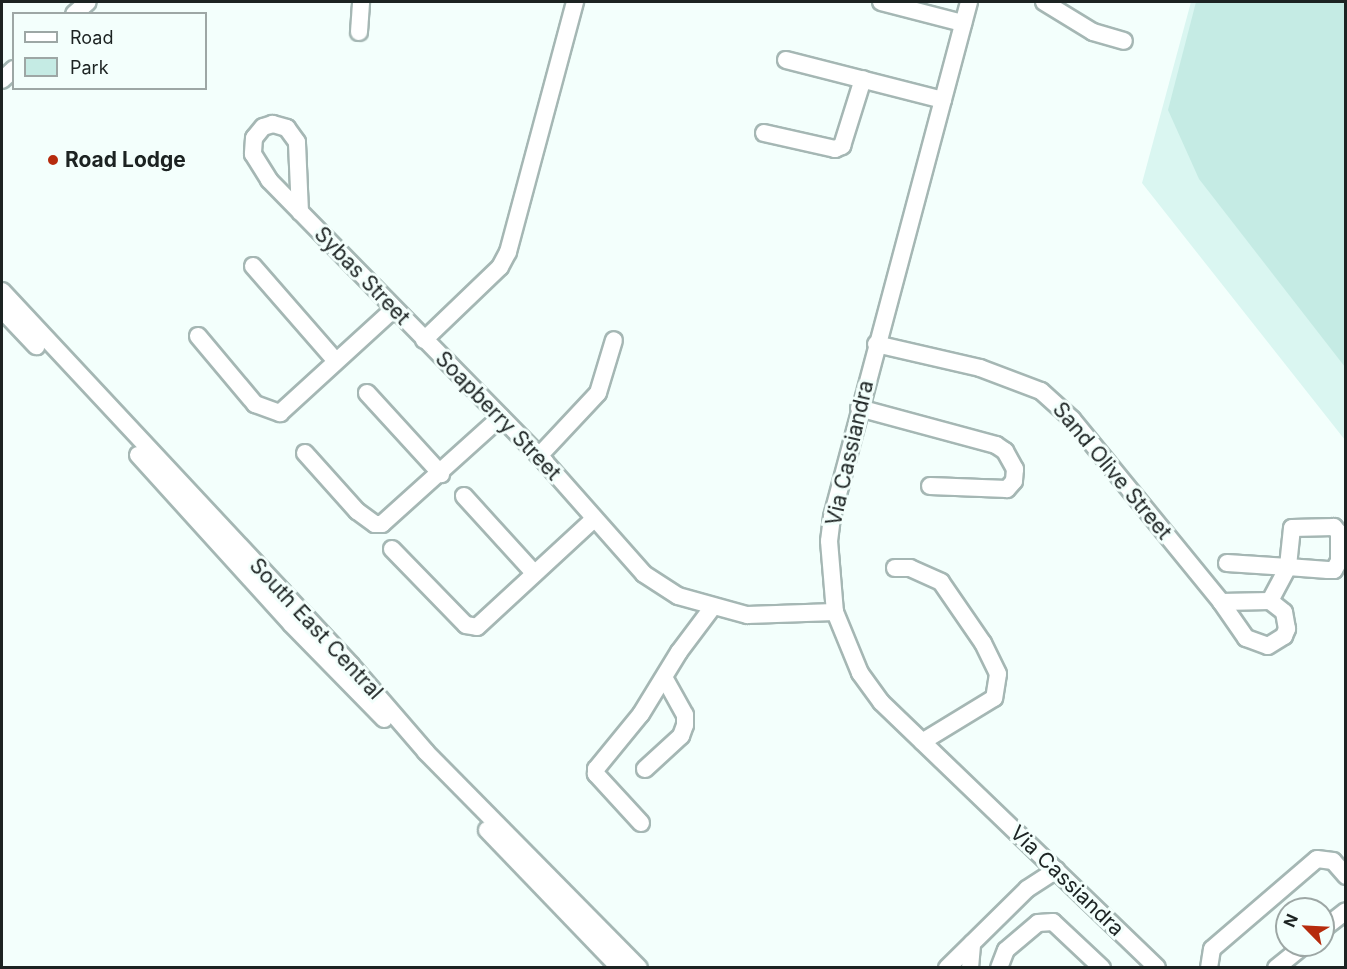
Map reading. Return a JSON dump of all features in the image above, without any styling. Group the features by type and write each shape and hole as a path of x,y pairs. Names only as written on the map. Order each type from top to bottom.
{"street":[{"path":"76,12 88,2"},
{"path":"359,32 361,2"},
{"name":"Soapberry Street","path":"575,2 508,252 500,267 424,340 539,456 644,574 678,596 712,608 747,615 835,612"},
{"path":"881,2 963,23"},
{"name":"Via Cassiandra","path":"969,2 876,344 832,517 830,541 835,612 860,673 881,702 1157,968"},
{"path":"1044,2 1093,32 1124,41"},
{"path":"786,60 943,100"},
{"path":"764,133 835,149 842,146 863,80"},
{"name":"Sybas Street","path":"300,212 297,142 286,128 273,124 263,127 252,145 257,165 300,212 424,340"},
{"path":"253,266 336,361"},
{"name":"South East Central","path":"2,291 351,665 426,752 631,966"},
{"path":"198,336 255,404 267,412 280,413 394,309"},
{"name":"South East Central","path":"2,310 88,398 291,624 631,966"},
{"path":"539,456 598,393 614,340"},
{"name":"Sand Olive Street","path":"876,344 980,368 1041,391 1072,419 1221,602 1246,638 1268,646 1277,643 1287,629 1284,612 1270,601"},
{"path":"367,393 441,474"},
{"path":"859,408 996,445 1005,452 1015,469 1014,481 1007,489 930,486"},
{"path":"305,453 357,511 379,525 441,474 501,417"},
{"path":"464,495 534,573"},
{"path":"392,549 471,627 477,627 594,519"},
{"path":"1221,602 1270,601 1288,567 1227,562"},
{"path":"895,568 910,568 940,582 982,643 998,674 994,698 922,742"},
{"path":"641,824 596,774 596,769 665,679 678,652 712,608"},
{"path":"645,769 681,736 685,725 685,715 665,679"},
{"path":"1209,968 1212,949 1317,859 1334,861 1346,876"},
{"path":"947,968 1027,889 1056,870"},
{"path":"999,968 1006,950 1038,923 1053,922 1102,968"},
{"path":"970,968 972,943"},
{"path":"1276,968 1289,957"}],"shaded area":[{"path":"1191,2 1345,2 1345,440 1142,183"}],"green space":[{"path":"1196,2 1345,2 1345,367 1199,179 1168,110"}],"place":[{"name":"Road Lodge","path":"53,160"}]}
